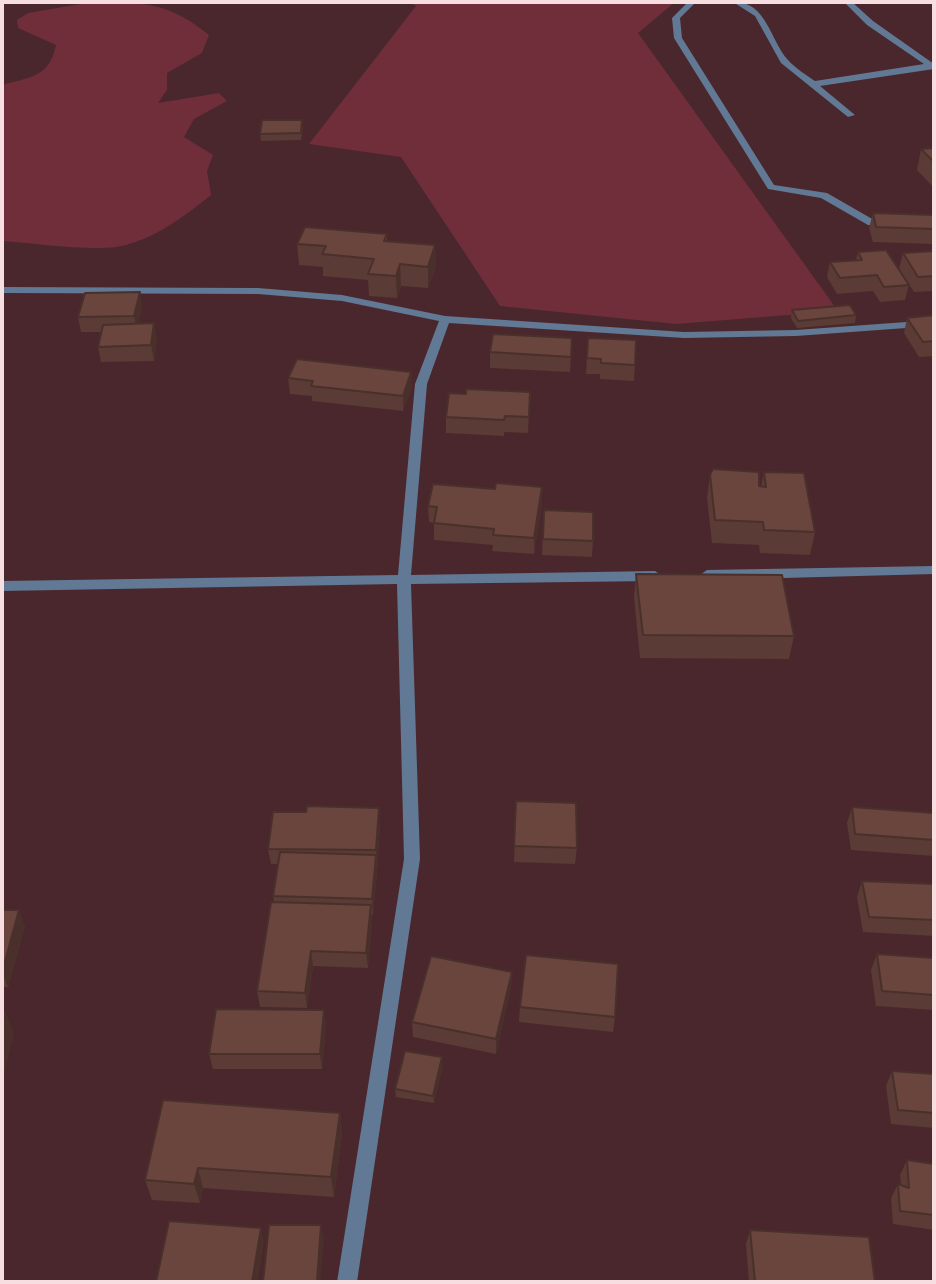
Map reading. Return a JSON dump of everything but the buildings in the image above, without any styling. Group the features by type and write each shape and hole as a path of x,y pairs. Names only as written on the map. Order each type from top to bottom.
{"street":[{"path":"692,2 676,19 678,38 771,187 824,195 872,223 897,225"},
{"path":"737,2 758,15 784,61 850,115"},
{"path":"848,2 870,23 932,67"},
{"path":"815,84 932,67"},
{"path":"2,290 258,291 342,298 446,319 684,335 796,332 934,323"},
{"path":"347,1282 412,859 404,582 421,384 446,319"},
{"path":"697,575 934,570"},
{"path":"2,586 669,576"}],"shaded area":[{"path":"92,2 154,6 181,16 209,35 202,53 167,73 167,90 158,103 219,93 227,101 194,119 184,137 213,155 207,171 211,195 179,220 155,234 116,247 76,247 2,241 2,85 29,78 43,70 53,56 56,45 18,28 17,20 28,13"},
{"path":"410,2 675,2 638,33 838,311 676,324 500,306 401,157 309,144 416,6"}]}
